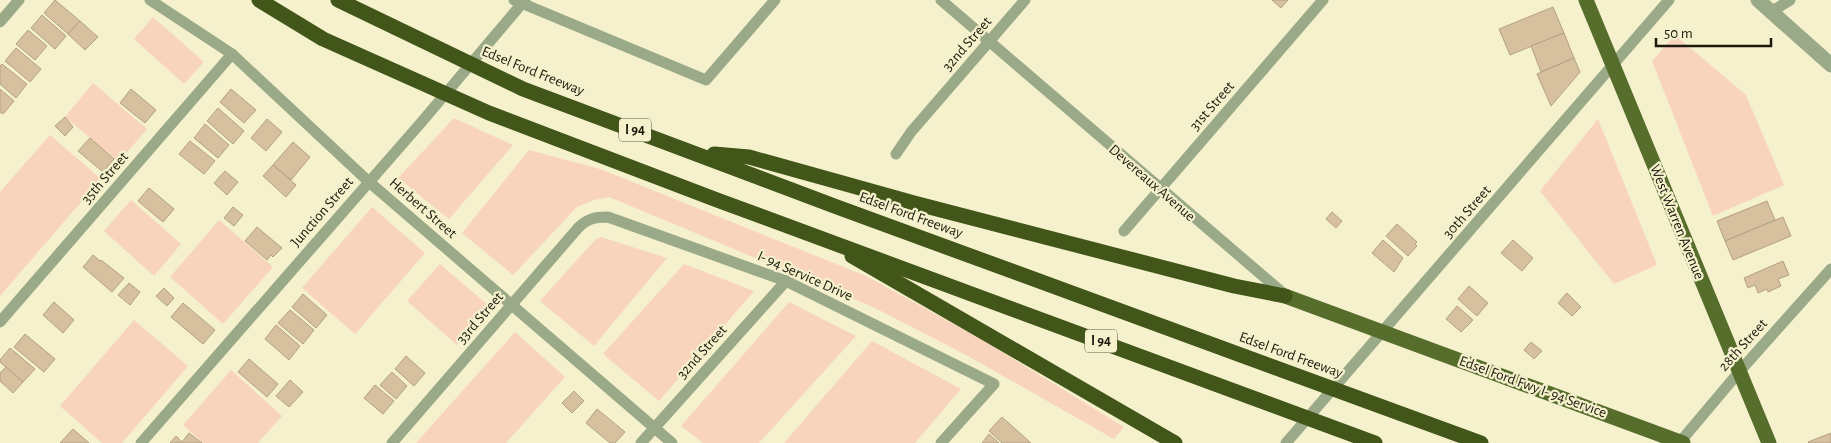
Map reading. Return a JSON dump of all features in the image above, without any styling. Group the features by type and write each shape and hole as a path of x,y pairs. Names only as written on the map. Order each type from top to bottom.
{"highway":[{"name":"I 94","path":"259,0 323,39 489,113 1376,443"},
{"name":"Edsel Ford Freeway","path":"338,0 523,89 694,151 838,207 1481,443"},
{"path":"694,151 749,157 914,203 1140,262 1234,286 1285,296"},
{"path":"828,240 871,268 1034,360 1175,443"}],"main road":[{"name":"West Warren Avenue","path":"1586,0 1769,443"},
{"name":"Devereaux Avenue","path":"1285,296 1383,331"},
{"name":"Edsel Ford Fwy I- 94 Service","path":"1383,331 1681,442"}],"street":[{"path":"0,22 19,0"},
{"name":"Herbert Street","path":"150,0 232,54 368,181 672,443"},
{"path":"520,1 706,80 775,0"},
{"name":"Devereaux Avenue","path":"941,0 1285,296"},
{"name":"32nd Street","path":"896,154 911,132 1025,0"},
{"name":"31st Street","path":"1124,231 1323,0"},
{"name":"30th Street","path":"1286,443 1669,0"},
{"path":"1758,0 1831,66"},
{"path":"1772,12 1790,0"},
{"name":"Junction Street","path":"141,443 368,181 419,125 497,34 520,1"},
{"name":"35th Street","path":"0,322 232,54"},
{"name":"33rd Street","path":"392,443 578,228 585,221 595,217"},
{"name":"I- 94 Service Drive","path":"595,217 608,217 786,281 994,384 941,443"},
{"name":"28th Street","path":"1681,442 1739,372 1831,269"},
{"name":"32nd Street","path":"641,443 786,281"}],"shaded area":[{"path":"153,17 204,62 184,84 134,39"},
{"path":"1675,35 1746,95 1784,185 1713,216 1652,61"},
{"path":"93,83 147,129 119,162 65,117"},
{"path":"454,118 513,145 449,219 398,178"},
{"path":"1598,119 1657,265 1614,284 1540,191"},
{"path":"50,135 101,179 0,296 0,192"},
{"path":"529,150 600,169 866,276 981,339 1124,427 1114,439 968,356 873,307 609,197 594,200 577,207 513,275 462,233"},
{"path":"131,200 181,244 154,276 104,231"},
{"path":"372,207 425,253 355,334 302,288"},
{"path":"219,220 273,267 223,324 170,277"},
{"path":"601,237 667,258 594,346 540,301 595,240"},
{"path":"440,264 490,307 457,345 407,301"},
{"path":"684,264 754,291 659,401 603,354"},
{"path":"789,302 856,336 759,443 703,443 681,426"},
{"path":"134,320 188,366 122,443 102,443 60,406"},
{"path":"515,332 565,377 506,443 416,443"},
{"path":"872,341 961,389 915,443 784,443"},
{"path":"231,370 282,416 258,443 203,443 183,425"}],"building":[{"path":"55,0 80,21 68,34 44,13"},
{"path":"1272,0 1288,0 1281,8"},
{"path":"1553,7 1564,33 1510,55 1499,29"},
{"path":"42,15 66,36 55,49 31,28"},
{"path":"80,21 98,37 85,50 68,34"},
{"path":"28,30 47,46 35,60 16,44"},
{"path":"1564,33 1574,58 1541,72 1531,46"},
{"path":"16,48 41,69 30,82 5,61"},
{"path":"1574,58 1580,72 1551,106 1537,74"},
{"path":"2,64 27,84 16,98 0,84 0,66"},
{"path":"0,89 14,101 3,114 0,112"},
{"path":"131,89 156,110 145,123 120,103"},
{"path":"231,89 256,110 244,123 220,102"},
{"path":"218,108 244,131 233,144 207,121"},
{"path":"65,117 73,127 65,136 55,126"},
{"path":"267,119 282,132 266,151 251,138"},
{"path":"205,124 229,145 218,158 194,138"},
{"path":"90,138 114,159 103,172 78,151"},
{"path":"190,141 215,161 204,174 179,154"},
{"path":"293,142 310,157 291,180 273,165"},
{"path":"273,165 296,185 286,197 263,176"},
{"path":"225,171 238,182 227,195 214,183"},
{"path":"149,188 174,209 163,222 138,201"},
{"path":"1767,201 1775,220 1725,241 1717,221"},
{"path":"233,207 243,215 234,226 224,218"},
{"path":"1332,212 1342,221 1336,228 1326,219"},
{"path":"1783,217 1791,236 1733,260 1725,241"},
{"path":"1397,224 1417,242 1415,244 1417,246 1408,256 1386,236"},
{"path":"257,227 282,248 267,260 245,241"},
{"path":"1383,240 1403,258 1394,272 1372,253"},
{"path":"1513,240 1533,258 1522,271 1501,253"},
{"path":"93,255 124,278 112,292 83,267"},
{"path":"1783,261 1789,275 1778,279 1781,286 1768,292 1767,289 1758,293 1755,285 1748,288 1744,278"},
{"path":"129,283 140,292 130,305 118,295"},
{"path":"1469,286 1488,303 1477,316 1458,299"},
{"path":"164,288 174,298 167,306 156,296"},
{"path":"1567,293 1581,307 1572,316 1558,303"},
{"path":"303,294 327,315 316,328 292,307"},
{"path":"54,302 74,320 63,333 43,315"},
{"path":"183,303 215,330 203,344 171,317"},
{"path":"1457,306 1473,320 1461,332 1446,319"},
{"path":"290,310 314,330 303,344 278,323"},
{"path":"276,325 300,346 289,360 265,339"},
{"path":"25,334 55,359 44,372 14,347"},
{"path":"1531,342 1542,351 1534,359 1524,350"},
{"path":"10,348 35,369 23,382 0,362"},
{"path":"406,356 425,373 414,386 395,369"},
{"path":"249,359 278,384 267,397 238,372"},
{"path":"6,367 23,382 13,393 0,381 0,373"},
{"path":"392,372 407,386 396,399 380,385"},
{"path":"290,380 303,392 289,407 276,396"},
{"path":"375,385 394,401 383,414 364,398"},
{"path":"574,391 584,401 572,413 562,403"},
{"path":"597,409 625,432 615,443 610,443 586,423"},
{"path":"1002,417 1031,443 1002,443 989,431"},
{"path":"73,429 89,443 60,443"},
{"path":"189,433 202,443 170,443 176,436 182,442"},
{"path":"1831,433 1831,443 1808,442"},
{"path":"989,434 999,443 982,443"}]}
